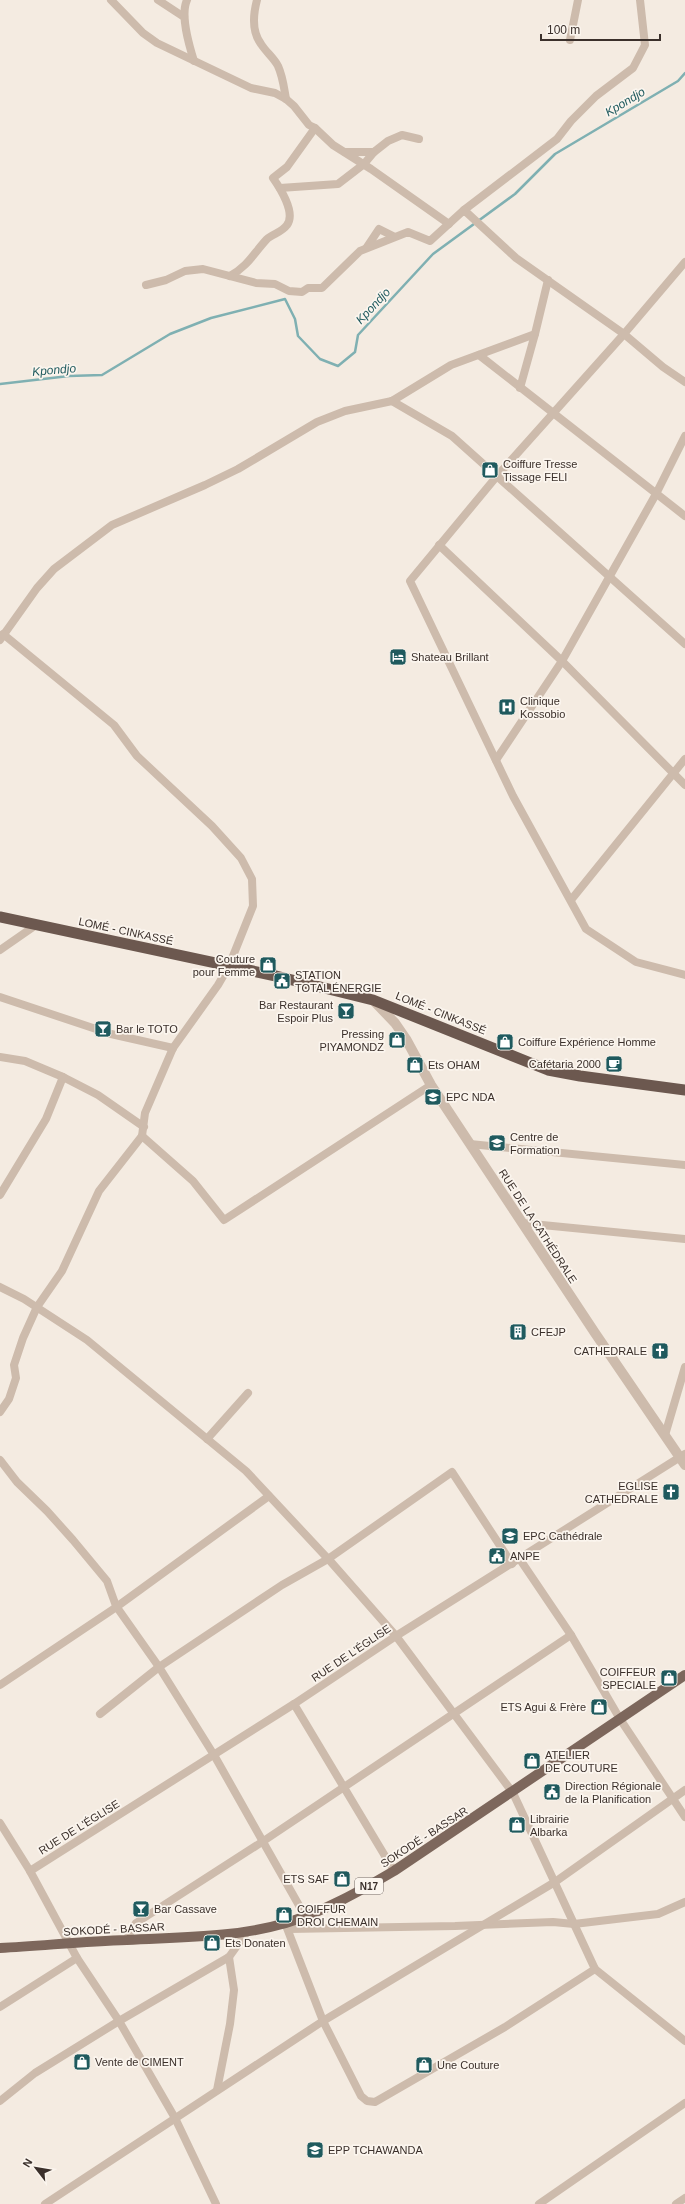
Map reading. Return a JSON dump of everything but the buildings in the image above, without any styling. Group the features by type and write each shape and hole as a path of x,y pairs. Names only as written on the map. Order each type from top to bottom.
{"highway":[{"name":"LOMÉ - CINKASSÉ","path":"0,917 229,966 373,1000 548,1070 580,1076 685,1090"}],"main road":[{"name":"SOKODÉ - BASSAR","path":"0,1948 196,1937 287,1926 305,1916 352,1895 394,1871 685,1675"}],"street":[{"path":"111,0 143,33 157,43 251,88 275,93 286,99 294,106 309,125 315,128 333,145 364,164 449,224"},
{"path":"158,0 184,16"},
{"path":"187,0 184,8 184,16 194,61"},
{"path":"257,0 255,8 254,32 260,43 278,66 284,82 286,99"},
{"path":"570,40 578,0"},
{"path":"146,285 166,280 185,271 203,270 256,283 275,284 289,291 302,292 308,288 322,288 360,251 393,236 408,232 430,241 449,224 466,212 557,138 571,121 596,96 633,68 645,45 640,0"},
{"path":"230,276 244,268 269,238 288,224 290,214 280,188 273,178 286,167 315,128"},
{"path":"280,188 338,184 364,164 374,152 388,141 402,135 419,139"},
{"path":"345,152 374,152"},
{"path":"466,212 516,258 624,334 663,367 685,382"},
{"path":"685,262 624,334 497,476 410,581 513,796 586,929 636,962 685,975"},
{"path":"520,388 548,280"},
{"path":"0,1412 9,1399 16,1378 14,1365 23,1338 37,1307 62,1270 99,1191 142,1136 146,1113 173,1048 218,985 229,966 253,906 252,880 241,858 212,826 137,756 114,725 2,637 37,588 54,569 112,525 205,486 238,469 317,422 345,411 392,401 451,365 535,334"},
{"path":"478,355 685,516"},
{"path":"392,401 452,436 611,576 685,644"},
{"path":"496,760 562,661 656,494 685,436"},
{"path":"439,545 562,661 685,785"},
{"path":"571,900 685,759"},
{"path":"0,950 36,925"},
{"path":"0,997 111,1034 173,1048"},
{"name":"RUE DE LA CATHÉDRALE","path":"373,1000 395,1023 406,1039 431,1085 522,1223 665,1435 683,1459"},
{"path":"0,1057 25,1060 63,1077 98,1096 144,1127"},
{"path":"0,1195 46,1118 63,1077"},
{"path":"142,1136 193,1181 224,1220 431,1085"},
{"path":"470,1144 685,1165"},
{"path":"522,1223 685,1239"},
{"path":"0,1286 37,1307 87,1340 207,1438 246,1471 328,1559 396,1636 513,1792 595,1968 685,2041"},
{"path":"665,1435 685,1367"},
{"path":"207,1438 248,1393"},
{"name":"RUE DE L'ÉGLISE","path":"30,1871 294,1704 396,1636 512,1564 519,1558 683,1459"},
{"path":"0,1460 8,1472 47,1511 107,1581 116,1606 159,1667 214,1755 305,1916"},
{"path":"100,1714 159,1667 282,1585 328,1559 452,1472 512,1564"},
{"path":"0,1685 116,1606 269,1496"},
{"path":"519,1558 571,1635 620,1719 685,1816"},
{"path":"126,1940 136,1923 262,1842 343,1786 571,1635"},
{"path":"294,1704 394,1871"},
{"path":"45,2204 323,2021 482,1924 555,1882 673,1797 685,1790"},
{"path":"0,1823 30,1871 77,1958 119,2021 175,2118 212,2203"},
{"path":"595,1968 505,2027 375,2102 366,2101 361,2096 323,2021 287,1926 455,1926 553,1922 574,1924 658,1914 685,1902"},
{"path":"0,2101 36,2073 119,2021 229,1957 247,1932"},
{"path":"217,2090 230,2024 234,1990 229,1957"},
{"path":"0,2006 77,1958"},
{"path":"542,2202 685,2103"},
{"path":"542,2202 554,2204"}],"waterway":[{"name":"Kpondjo","path":"0,384 69,376 102,375 170,334 211,318 285,299 295,319 298,336 320,359 338,366 355,352 358,335 433,254 515,194 555,154 678,81 685,73"}],"place":[{"name":"Coiffure Tresse Tissage FELI","path":"490,470"},
{"name":"Shateau Brillant","path":"398,657"},
{"name":"Clinique Kossobio","path":"507,707"},
{"name":"Couture pour Femme","path":"268,965"},
{"name":"STATION TOTAL ÉNERGIE","path":"282,981"},
{"name":"Bar Restaurant Espoir Plus","path":"346,1011"},
{"name":"Bar le TOTO","path":"103,1029"},
{"name":"Pressing PIYAMONDZ","path":"397,1040"},
{"name":"Coiffure Expérience Homme","path":"505,1042"},
{"name":"Cafétaria 2000","path":"614,1064"},
{"name":"Ets OHAM","path":"415,1065"},
{"name":"EPC NDA","path":"433,1097"},
{"name":"Centre de Formation","path":"497,1143"},
{"name":"CFEJP","path":"518,1332"},
{"name":"CATHEDRALE","path":"660,1351"},
{"name":"EGLISE CATHEDRALE","path":"671,1492"},
{"name":"EPC Cathédrale","path":"510,1536"},
{"name":"ANPE","path":"497,1556"},
{"name":"COIFFEUR SPECIALE","path":"669,1678"},
{"name":"ETS Agui & Frère","path":"599,1707"},
{"name":"ATELIER DE COUTURE","path":"532,1761"},
{"name":"Direction Régionale de la Planification","path":"552,1792"},
{"name":"Librairie Albarka","path":"517,1825"},
{"name":"ETS SAF","path":"342,1879"},
{"name":"Bar Cassave","path":"141,1909"},
{"name":"COIFFUR DROI CHEMAIN","path":"284,1915"},
{"name":"Ets Donaten","path":"212,1943"},
{"name":"Vente de CIMENT","path":"82,2062"},
{"name":"Une Couture","path":"424,2065"},
{"name":"EPP TCHAWANDA","path":"315,2150"}]}
